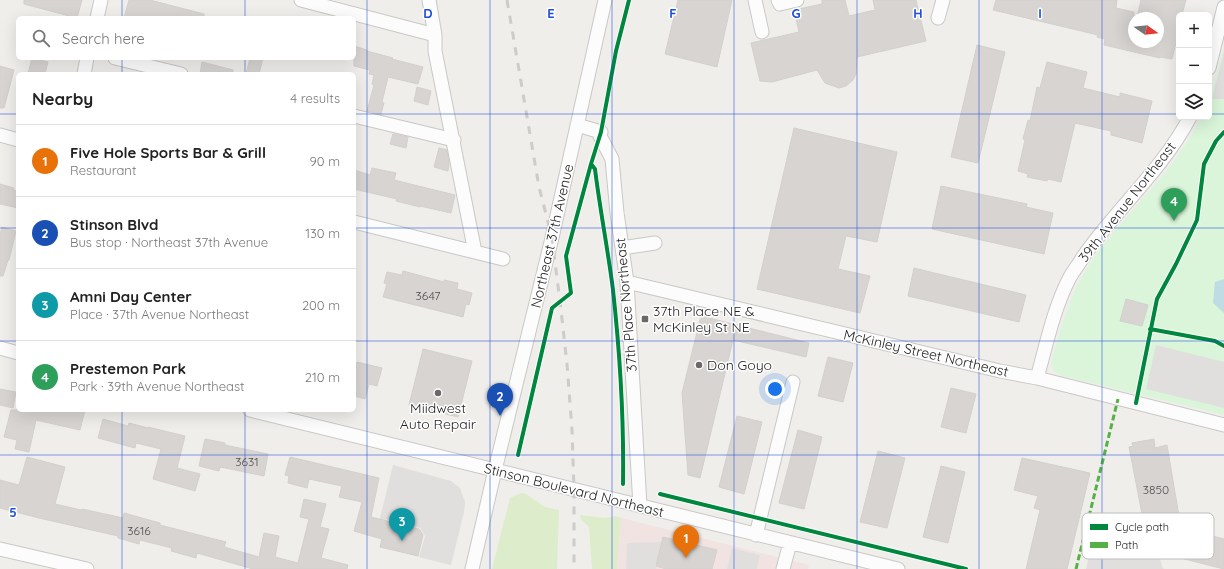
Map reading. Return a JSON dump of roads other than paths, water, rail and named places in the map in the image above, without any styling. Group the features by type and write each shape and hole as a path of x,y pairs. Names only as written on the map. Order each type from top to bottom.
{"street":[{"path":"97,16 101,0"},
{"path":"301,0 435,34"},
{"path":"429,0 435,34 435,50 475,252"},
{"name":"Northeast 37th Avenue","path":"472,569 552,238 604,0"},
{"path":"755,0 762,32"},
{"path":"778,0 780,4 797,0"},
{"path":"938,18 943,0"},
{"path":"1212,56 1224,7"},
{"path":"84,72 87,60"},
{"path":"123,60 173,72"},
{"path":"356,116 454,140"},
{"name":"39th Avenue Northeast","path":"1038,378 1051,326 1070,277 1098,235 1159,163 1188,120"},
{"name":"37th Place Northeast","path":"577,125 601,132 600,136 612,159 617,213 627,282 640,506"},
{"path":"0,135 16,139"},
{"path":"356,222 503,259"},
{"path":"622,248 655,244"},
{"name":"McKinley Street Northeast","path":"627,282 1000,371 1038,378 1224,425"},
{"path":"0,348 16,349"},
{"path":"756,535 793,382"},
{"name":"Stinson Boulevard Northeast","path":"258,412 893,568"},
{"path":"783,569 790,543"},
{"path":"0,548 87,569"}],"water":[{"path":"1224,279 1224,313 1213,303 1215,282"}],"railway":[{"path":"507,0 539,187 552,238 561,310 572,430 574,569"}],"place":[{"name":"Prestemon Park","path":"1174,221"},
{"name":"37th Place NE & McKinley St NE","path":"645,319"},
{"name":"Don Goyo","path":"699,365"},
{"name":"Miidwest Auto Repair","path":"438,393"},
{"name":"Stinson Blvd","path":"500,416"},
{"name":"Amni Day Center","path":"402,541"},
{"name":"Five Hole Sports Bar & Grill","path":"686,558"}]}
